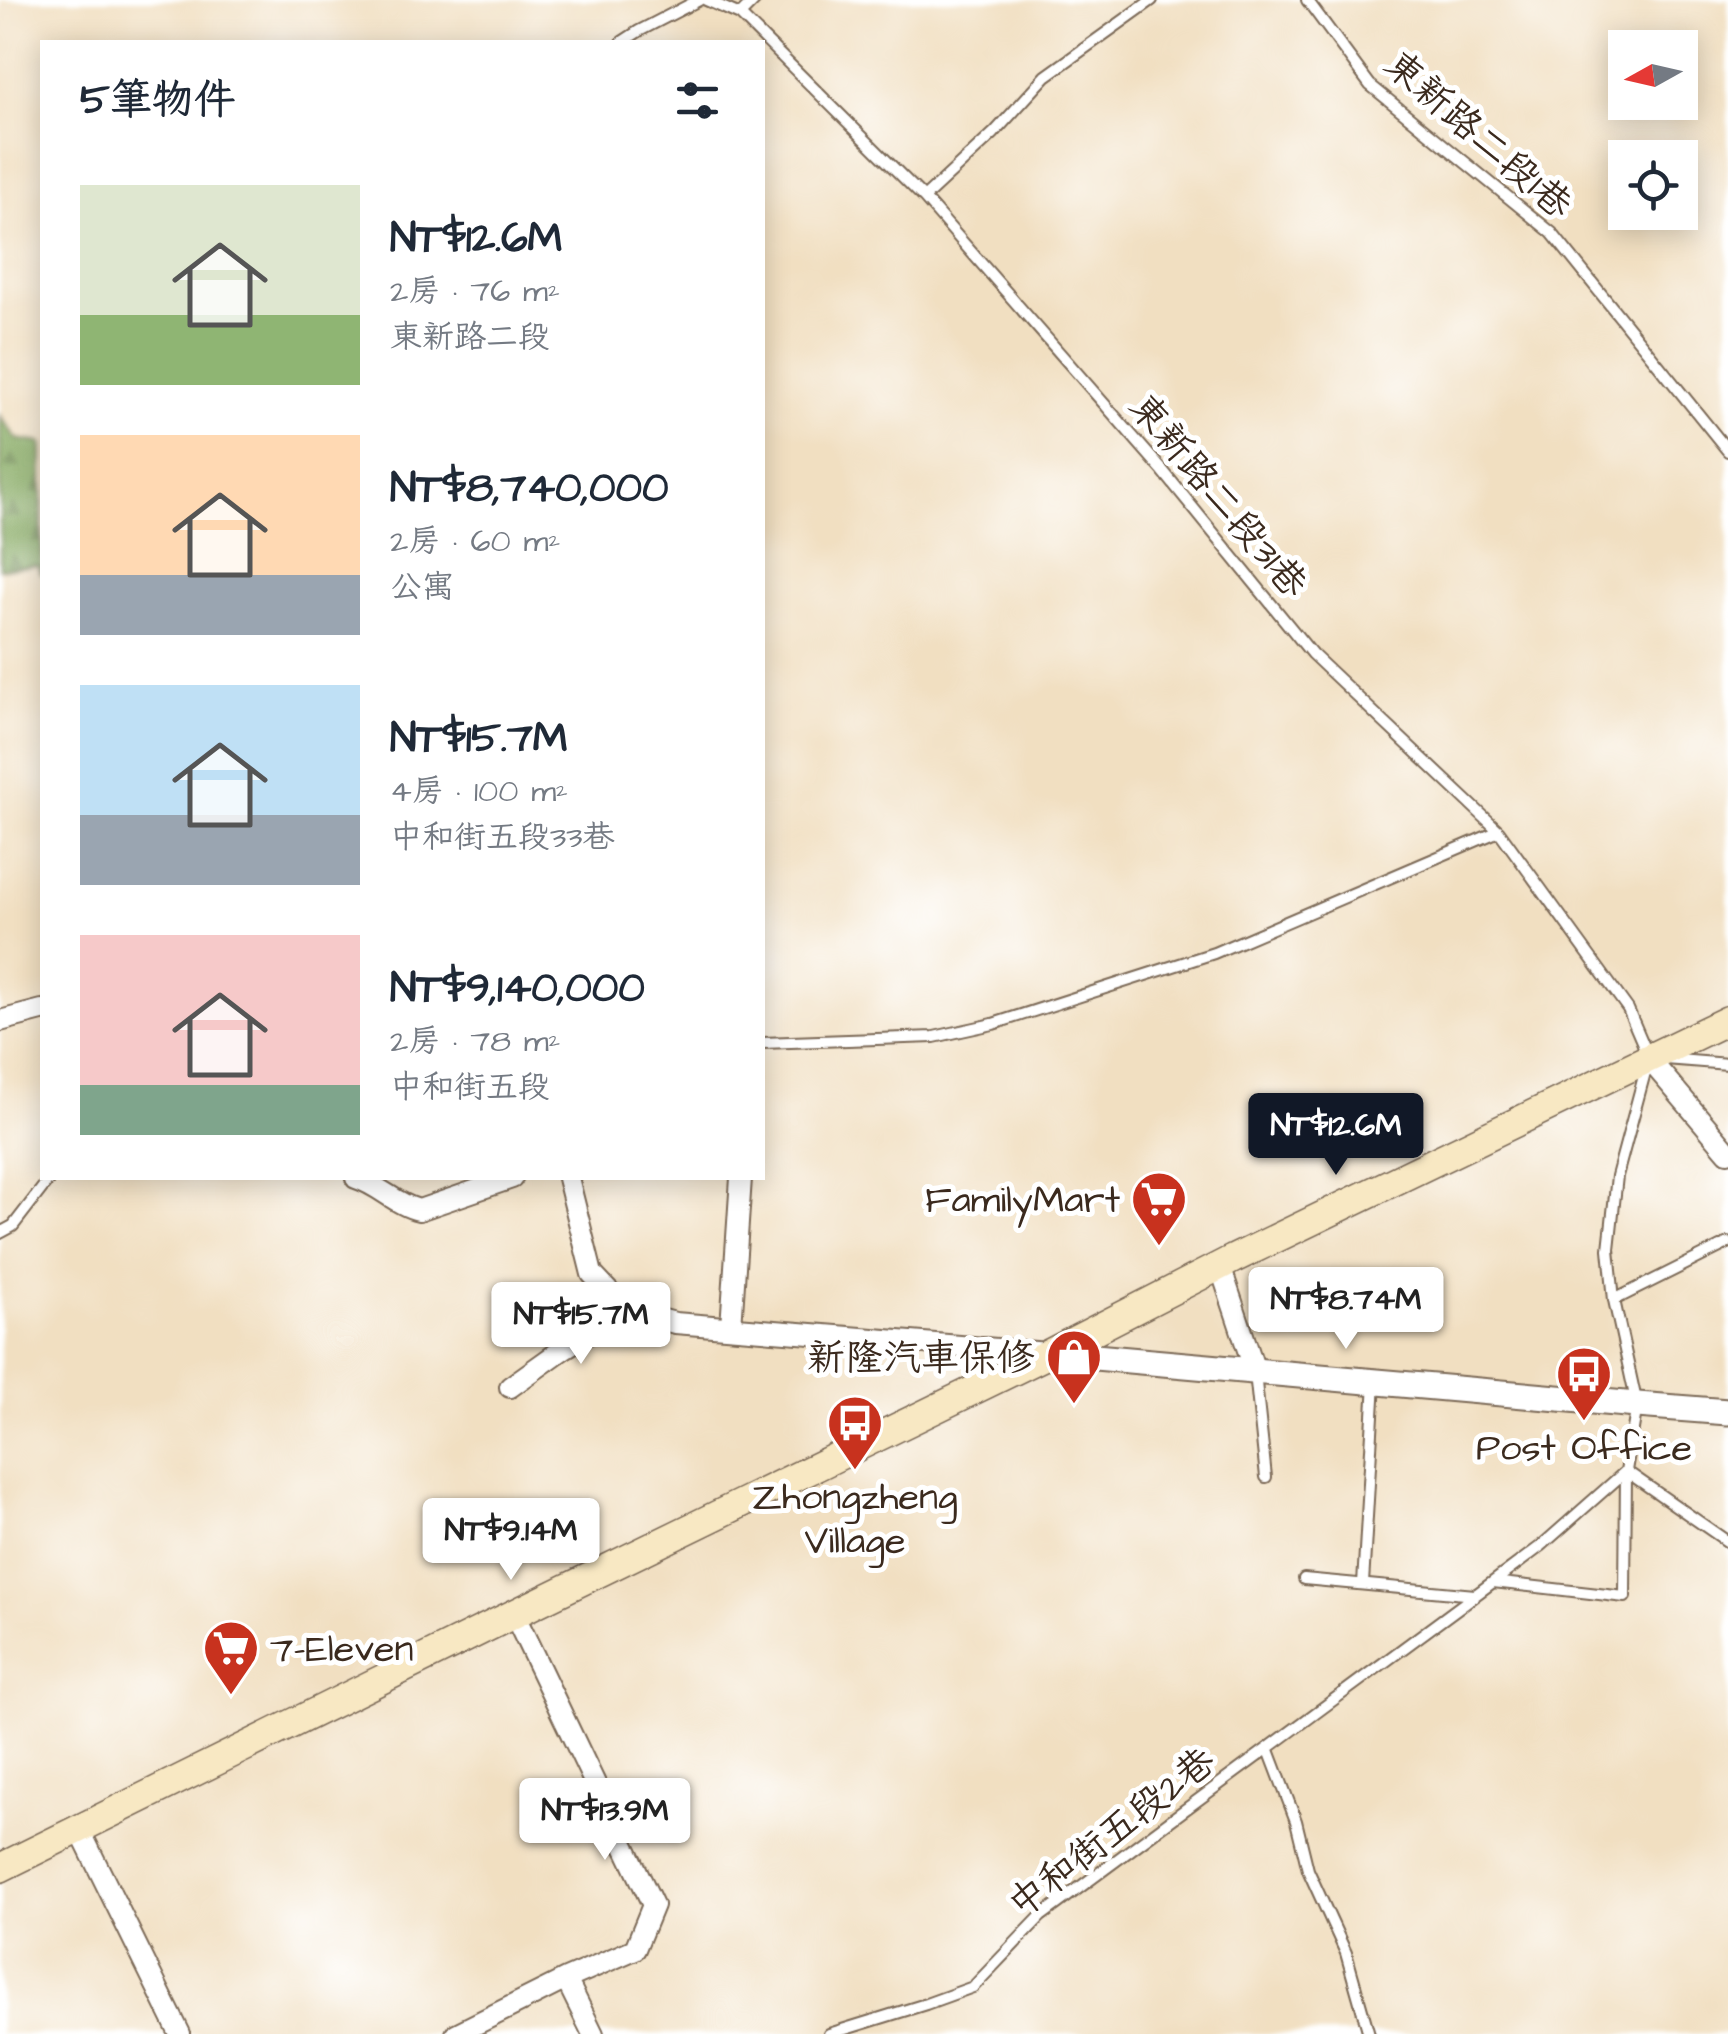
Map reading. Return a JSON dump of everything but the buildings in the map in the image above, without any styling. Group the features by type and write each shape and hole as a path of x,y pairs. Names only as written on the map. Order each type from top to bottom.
{"main road":[{"path":"0,1868 1728,1020"}],"street":[{"path":"0,1021 40,1011"},
{"path":"1649,1059 1728,1152"},
{"path":"362,1180 406,1207 419,1210 506,1180"},
{"path":"568,1180 592,1274 626,1310 675,1323 1728,1412"},
{"path":"730,1327 741,1180"},
{"path":"1220,1266 1255,1371"},
{"path":"510,1387 626,1310"},
{"path":"456,2034 635,1949 653,1905 514,1614"},
{"path":"80,1829 180,2034"},
{"path":"566,1979 594,2034"}],"lane":[{"name":"東新路二段31巷","path":"625,40 702,0 740,15 924,198 1163,471 1312,654 1499,832 1628,1009 1649,1059"},
{"path":"740,15 755,0"},
{"path":"924,198 1046,76 1152,0"},
{"name":"東新路二段1巷","path":"1307,0 1370,85 1552,233 1728,452"},
{"path":"765,1042 934,1037 994,1024 1214,953 1499,832"},
{"path":"1493,1582 1625,1597 1626,1471 1637,1406 1614,1300 1608,1249 1617,1176 1649,1059 1728,1064"},
{"path":"0,1234 13,1226 48,1180"},
{"path":"1614,1300 1728,1243"},
{"path":"1255,1371 1266,1477"},
{"path":"1363,1584 1375,1382"},
{"path":"1626,1471 1728,1542"},
{"name":"中和街五段2巷","path":"829,2034 973,1987 1041,1916 1476,1596 1626,1471"},
{"path":"1304,1579 1476,1596"},
{"name":"中和街五段2巷","path":"1269,1750 1296,1821 1308,1870 1346,1953 1369,2034"}],"green space":[{"path":"0,416 17,439 40,443 40,571 37,565 0,569"}],"place":[{"name":"FamilyMart","path":"1159,1248"},
{"name":"新隆汽車保修","path":"1074,1406"},
{"name":"Post Office","path":"1584,1423"},
{"name":"Zhongzheng Village","path":"855,1472"},
{"name":"7-Eleven","path":"231,1697"}]}
